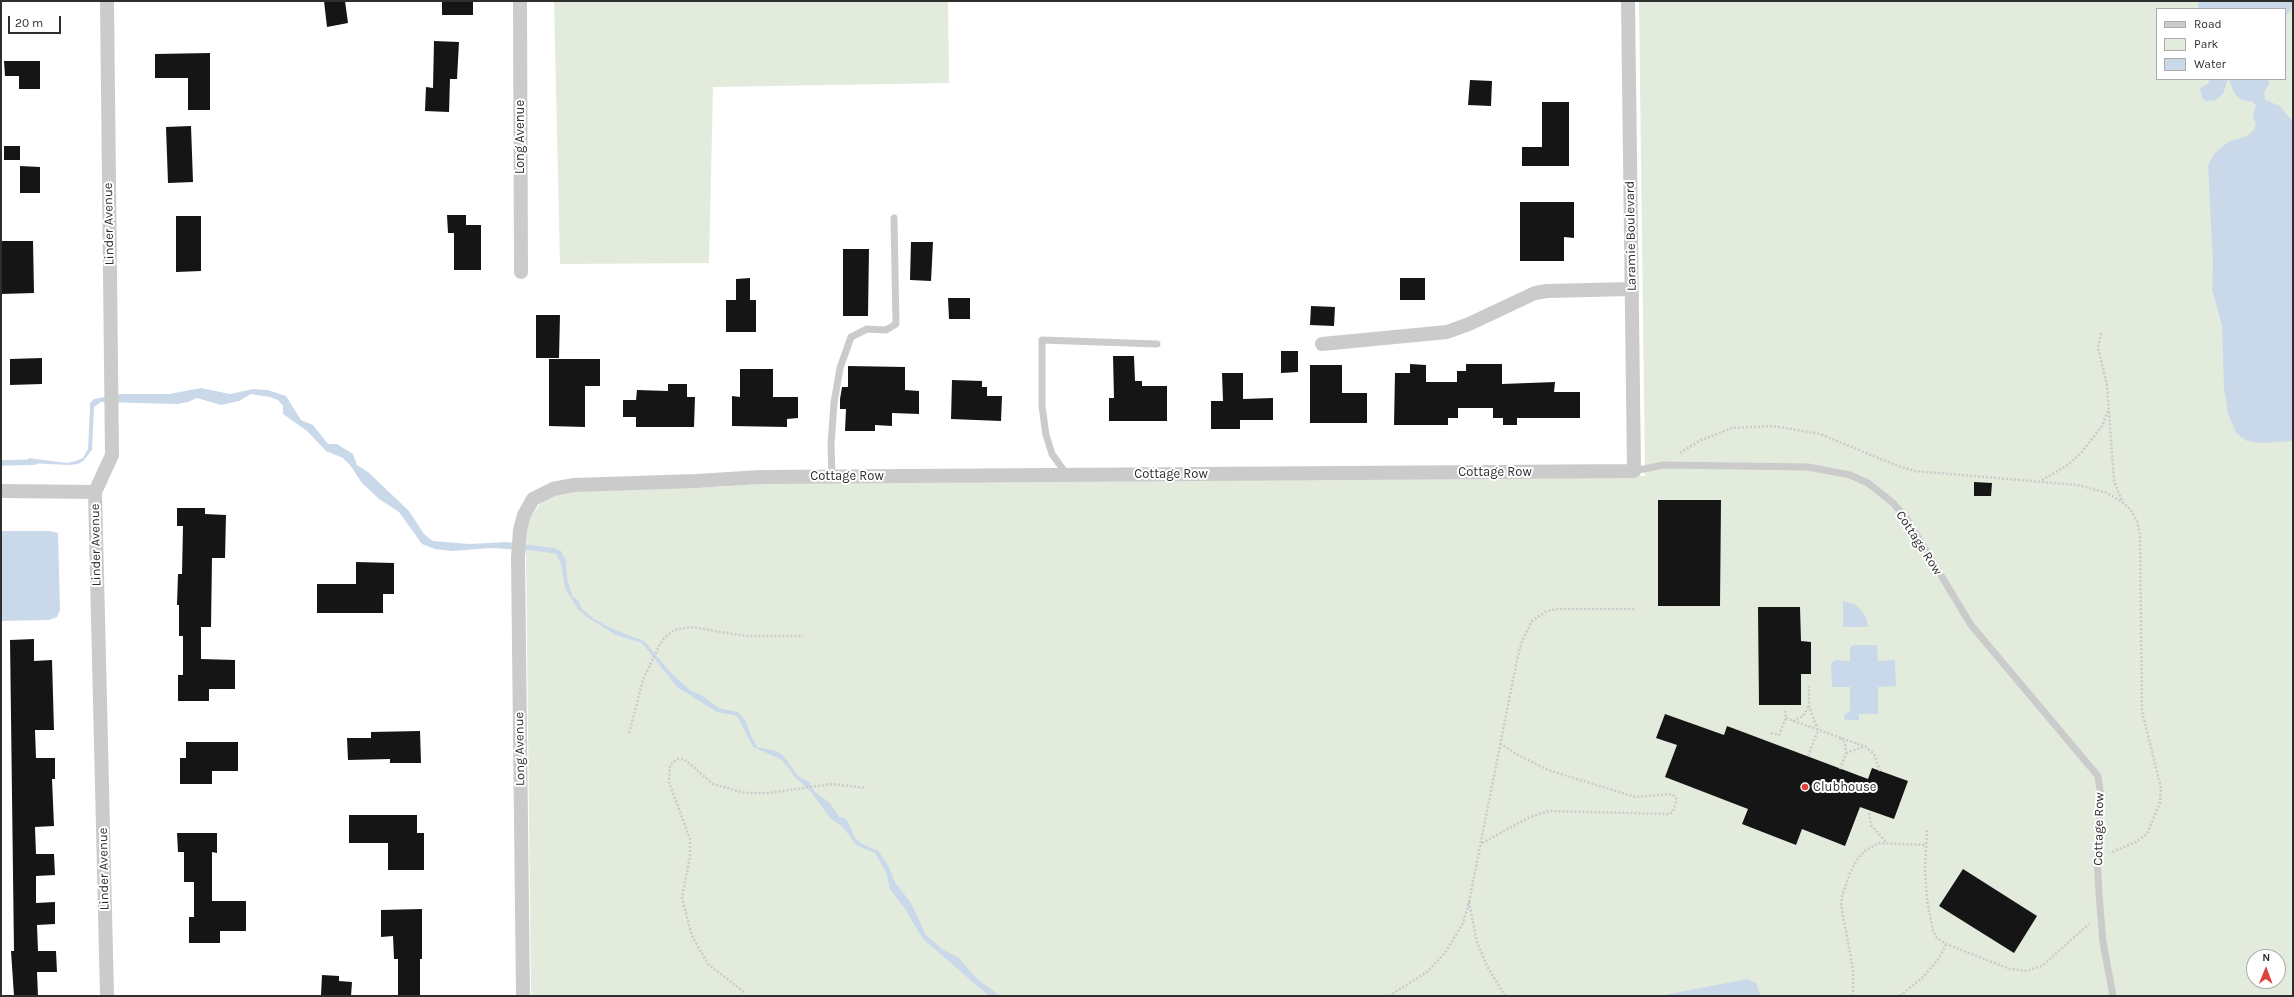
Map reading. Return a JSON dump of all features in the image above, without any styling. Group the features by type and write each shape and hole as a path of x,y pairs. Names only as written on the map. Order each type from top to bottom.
{"street":[{"name":"Linder Avenue","path":"106,1 112,455 95,492 107,996"},
{"name":"Long Avenue","path":"520,1 521,272"},
{"name":"Laramie Boulevard","path":"1628,1 1634,472"},
{"path":"1322,344 1447,332 1469,324 1535,293 1547,291 1631,289"},
{"name":"Cottage Row","path":"529,504 544,492 574,484 696,481 761,477 1067,474 1634,472"},
{"path":"1,491 95,492"},
{"name":"Long Avenue","path":"523,996 518,558 520,530 529,504"}],"lane":[{"path":"832,477 831,445 834,403 840,368 851,337 867,329 886,330 896,324 894,218"},
{"path":"1067,474 1052,454 1046,435 1042,406 1042,340 1157,344"},
{"name":"Cottage Row","path":"1634,472 1664,466 1808,467 1850,475 1868,483 1893,503 1907,519 1972,625 2096,772 2101,797 2097,856 2101,916 2113,996"}],"path":[{"path":"2101,333 2098,348 2106,385 2114,481 2122,502"},
{"path":"2041,481 2068,465 2081,453 2102,426 2108,407"},
{"path":"1664,466 1686,449 1716,434 1752,426 1773,426 1820,434 1893,464 1915,471 2041,481 2095,489 2122,502 2131,510 2137,521 2140,536 2141,697 2145,728 2159,774 2161,795 2155,819 2147,834 2136,842 2122,849 2097,856"},
{"path":"1389,996 1427,972 1444,953 1458,933 1469,902 1517,660 1524,636 1532,621 1545,612 1556,609 1634,609"},
{"path":"629,733 638,696 649,667 659,646 669,633 680,628 691,627 746,636 804,636"},
{"path":"1808,756 1818,730 1809,706 1809,686"},
{"path":"1793,721 1803,716 1809,706"},
{"path":"1770,733 1779,735 1786,718 1785,711"},
{"path":"1786,718 1866,747 1874,754 1880,771"},
{"path":"1840,738 1845,743 1846,753 1840,769"},
{"path":"1481,844 1530,817 1549,811 1669,814 1673,812 1676,802 1676,798 1672,794 1635,797 1568,777 1542,767 1501,744"},
{"path":"1846,753 1866,747"},
{"path":"744,992 708,964 692,936 682,898 690,856 690,839 669,782 668,770 673,761 681,758 689,763 705,780 722,788 757,794 832,784 866,788"},
{"path":"1869,813 1870,825 1887,842"},
{"path":"1927,830 1927,900 1930,920 1937,938 1946,944 2010,969 2026,972 2034,970 2053,958 2084,928 2101,916"},
{"path":"1853,996 1852,969 1842,915 1842,896 1850,873 1858,858 1873,845 1887,842 1926,845"},
{"path":"1469,902 1478,942 1490,972 1505,996"},
{"path":"1900,996 1923,977 1940,957 1946,944"}],"green space":[{"path":"554,1 948,1 949,83 713,87 709,263 560,264"},
{"path":"1639,1 2293,1 2293,996 531,996 526,554 527,529 531,517 542,501 551,496 582,491 718,487 773,483 1645,476"}],"water":[{"path":"2198,1 2293,1 2293,7 2286,16 2286,8 2198,8"},
{"path":"2210,80 2228,80 2223,94 2216,100 2206,101 2202,98 2200,88 2208,84"},
{"path":"2229,80 2268,80 2269,84 2264,93 2265,100 2280,106 2293,122 2293,441 2262,443 2247,441 2236,433 2228,414 2224,388 2222,326 2212,289 2213,266 2208,165 2215,153 2228,142 2247,136 2254,130 2256,125 2253,115 2256,105 2253,102 2242,100 2234,93"},
{"path":"201,388 230,394 253,389 268,390 286,396 301,420 313,425 328,444 337,444 353,454 357,465 368,472 409,511 424,534 433,541 469,544 507,542 554,548 561,551 566,561 567,579 573,597 579,601 581,608 594,619 615,630 644,641 671,673 690,690 703,696 719,708 738,712 746,721 751,736 757,747 776,751 783,755 798,776 809,782 815,792 830,803 840,818 843,817 847,820 855,838 862,844 878,851 887,863 895,882 911,903 926,935 942,949 959,958 976,978 1000,996 989,996 923,939 905,909 890,889 886,872 875,853 856,845 843,827 831,819 811,792 795,777 782,760 753,747 737,716 717,712 677,687 642,643 616,635 587,617 578,609 565,588 561,564 556,554 539,551 492,548 452,551 435,549 422,544 399,512 379,499 362,483 350,465 343,458 326,451 307,431 283,414 283,406 278,400 251,394 239,401 221,405 197,398 188,402 177,404 101,402 94,407 92,450 83,461 78,464 69,465 29,463 28,458 67,463 83,458 88,449 90,403 94,399 120,394 169,394"},
{"path":"1,531 50,531 58,533 60,610 57,617 49,620 1,621"},
{"path":"1843,601 1854,604 1861,610 1866,617 1868,627 1843,627"},
{"path":"1854,645 1877,645 1878,661 1895,660 1896,686 1878,687 1878,714 1859,714 1859,720 1844,720 1845,714 1850,711 1850,687 1832,687 1831,663 1836,660 1850,661 1850,647"},
{"path":"1747,979 1756,983 1761,996 1659,996"}],"building":[{"path":"324,1 345,1 348,23 327,27"},
{"path":"442,1 473,1 473,15 442,15"},
{"path":"434,41 459,42 457,79 450,79 449,112 425,111 426,87 433,88"},
{"path":"210,53 210,110 188,110 188,78 155,78 155,54"},
{"path":"4,61 40,61 40,89 19,89 19,76 5,76"},
{"path":"1470,80 1492,81 1491,106 1468,105"},
{"path":"1542,102 1569,102 1569,166 1522,166 1522,147 1542,147"},
{"path":"191,126 193,182 168,183 166,127"},
{"path":"4,146 20,146 20,160 4,160"},
{"path":"20,166 40,167 40,193 20,193"},
{"path":"1520,202 1574,202 1574,238 1564,237 1564,261 1520,261"},
{"path":"447,215 466,215 466,225 481,225 481,270 454,270 454,233 448,233"},
{"path":"176,216 201,216 201,271 176,272"},
{"path":"1,241 33,241 34,293 1,294"},
{"path":"911,242 933,242 931,281 910,280"},
{"path":"843,249 869,249 868,316 843,316"},
{"path":"750,278 750,300 756,300 756,332 726,332 726,300 736,300 736,279"},
{"path":"1400,278 1425,278 1425,300 1400,300"},
{"path":"948,298 970,298 970,319 949,319"},
{"path":"1311,306 1335,307 1334,326 1310,325"},
{"path":"536,315 560,315 559,358 536,358"},
{"path":"1281,351 1298,351 1298,372 1281,373"},
{"path":"1113,356 1134,356 1135,381 1142,381 1142,386 1167,386 1167,421 1109,421 1109,398 1114,398"},
{"path":"42,358 42,384 10,385 10,359"},
{"path":"549,359 600,359 600,386 585,386 585,427 549,426"},
{"path":"1410,364 1426,365 1426,382 1457,382 1457,371 1466,371 1466,364 1502,364 1502,384 1555,382 1554,392 1580,392 1580,418 1517,418 1517,425 1503,425 1503,418 1493,418 1493,408 1458,408 1458,418 1448,418 1448,425 1394,425 1395,373 1410,373"},
{"path":"1310,365 1342,365 1342,393 1367,393 1367,423 1310,423"},
{"path":"848,366 905,367 905,390 919,391 919,414 892,413 892,426 875,425 875,431 845,431 846,409 840,409 840,399 842,387 848,387"},
{"path":"740,369 773,369 773,397 798,397 798,418 787,419 787,427 732,426 732,396 740,397"},
{"path":"1222,373 1243,373 1243,399 1273,398 1273,420 1240,420 1240,429 1211,429 1211,401 1223,401"},
{"path":"952,380 982,381 982,387 987,387 987,396 1002,396 1001,421 951,419"},
{"path":"668,384 687,384 687,397 695,397 694,427 636,427 636,417 623,417 623,400 636,400 637,390 668,391"},
{"path":"1974,482 1992,483 1991,496 1974,496"},
{"path":"1658,500 1721,500 1720,606 1658,606"},
{"path":"177,508 205,508 205,514 226,515 225,558 212,558 211,627 201,627 201,659 235,660 235,689 209,689 209,701 178,701 178,675 183,675 183,636 179,636 179,605 177,605 178,574 182,574 183,526 177,526"},
{"path":"356,562 394,563 394,594 383,594 383,613 317,613 317,584 356,584"},
{"path":"1758,607 1800,607 1801,641 1811,642 1811,674 1801,674 1801,705 1759,705"},
{"path":"34,639 34,661 52,660 54,730 35,730 36,758 55,758 55,779 52,779 54,826 35,827 36,854 54,854 55,875 36,876 36,903 55,902 55,924 37,925 38,951 56,951 57,972 37,972 38,996 14,996 11,951 14,951 10,640"},
{"name":"Clubhouse","path":"1665,714 1724,735 1727,726 1868,779 1872,768 1908,781 1894,819 1860,807 1845,846 1802,829 1796,845 1742,824 1748,809 1665,777 1677,745 1656,738"},
{"path":"420,731 421,763 390,763 390,759 348,760 347,738 371,738 371,732"},
{"path":"186,742 238,742 238,771 212,771 212,784 180,784 180,758 186,758"},
{"path":"349,815 417,815 417,833 424,833 424,870 388,870 388,843 349,843"},
{"path":"177,833 217,833 217,853 212,852 212,901 246,901 246,931 220,931 220,943 189,943 189,917 194,917 194,882 184,882 184,852 178,852"},
{"path":"1963,869 2037,916 2014,953 1939,906"},
{"path":"422,909 420,996 398,996 398,959 394,959 393,936 381,937 381,910"},
{"path":"322,975 339,976 339,981 352,982 351,996 321,995"}],"waterway":[{"path":"1,463 35,462"}],"place":[{"name":"Clubhouse","path":"1805,787"}]}
